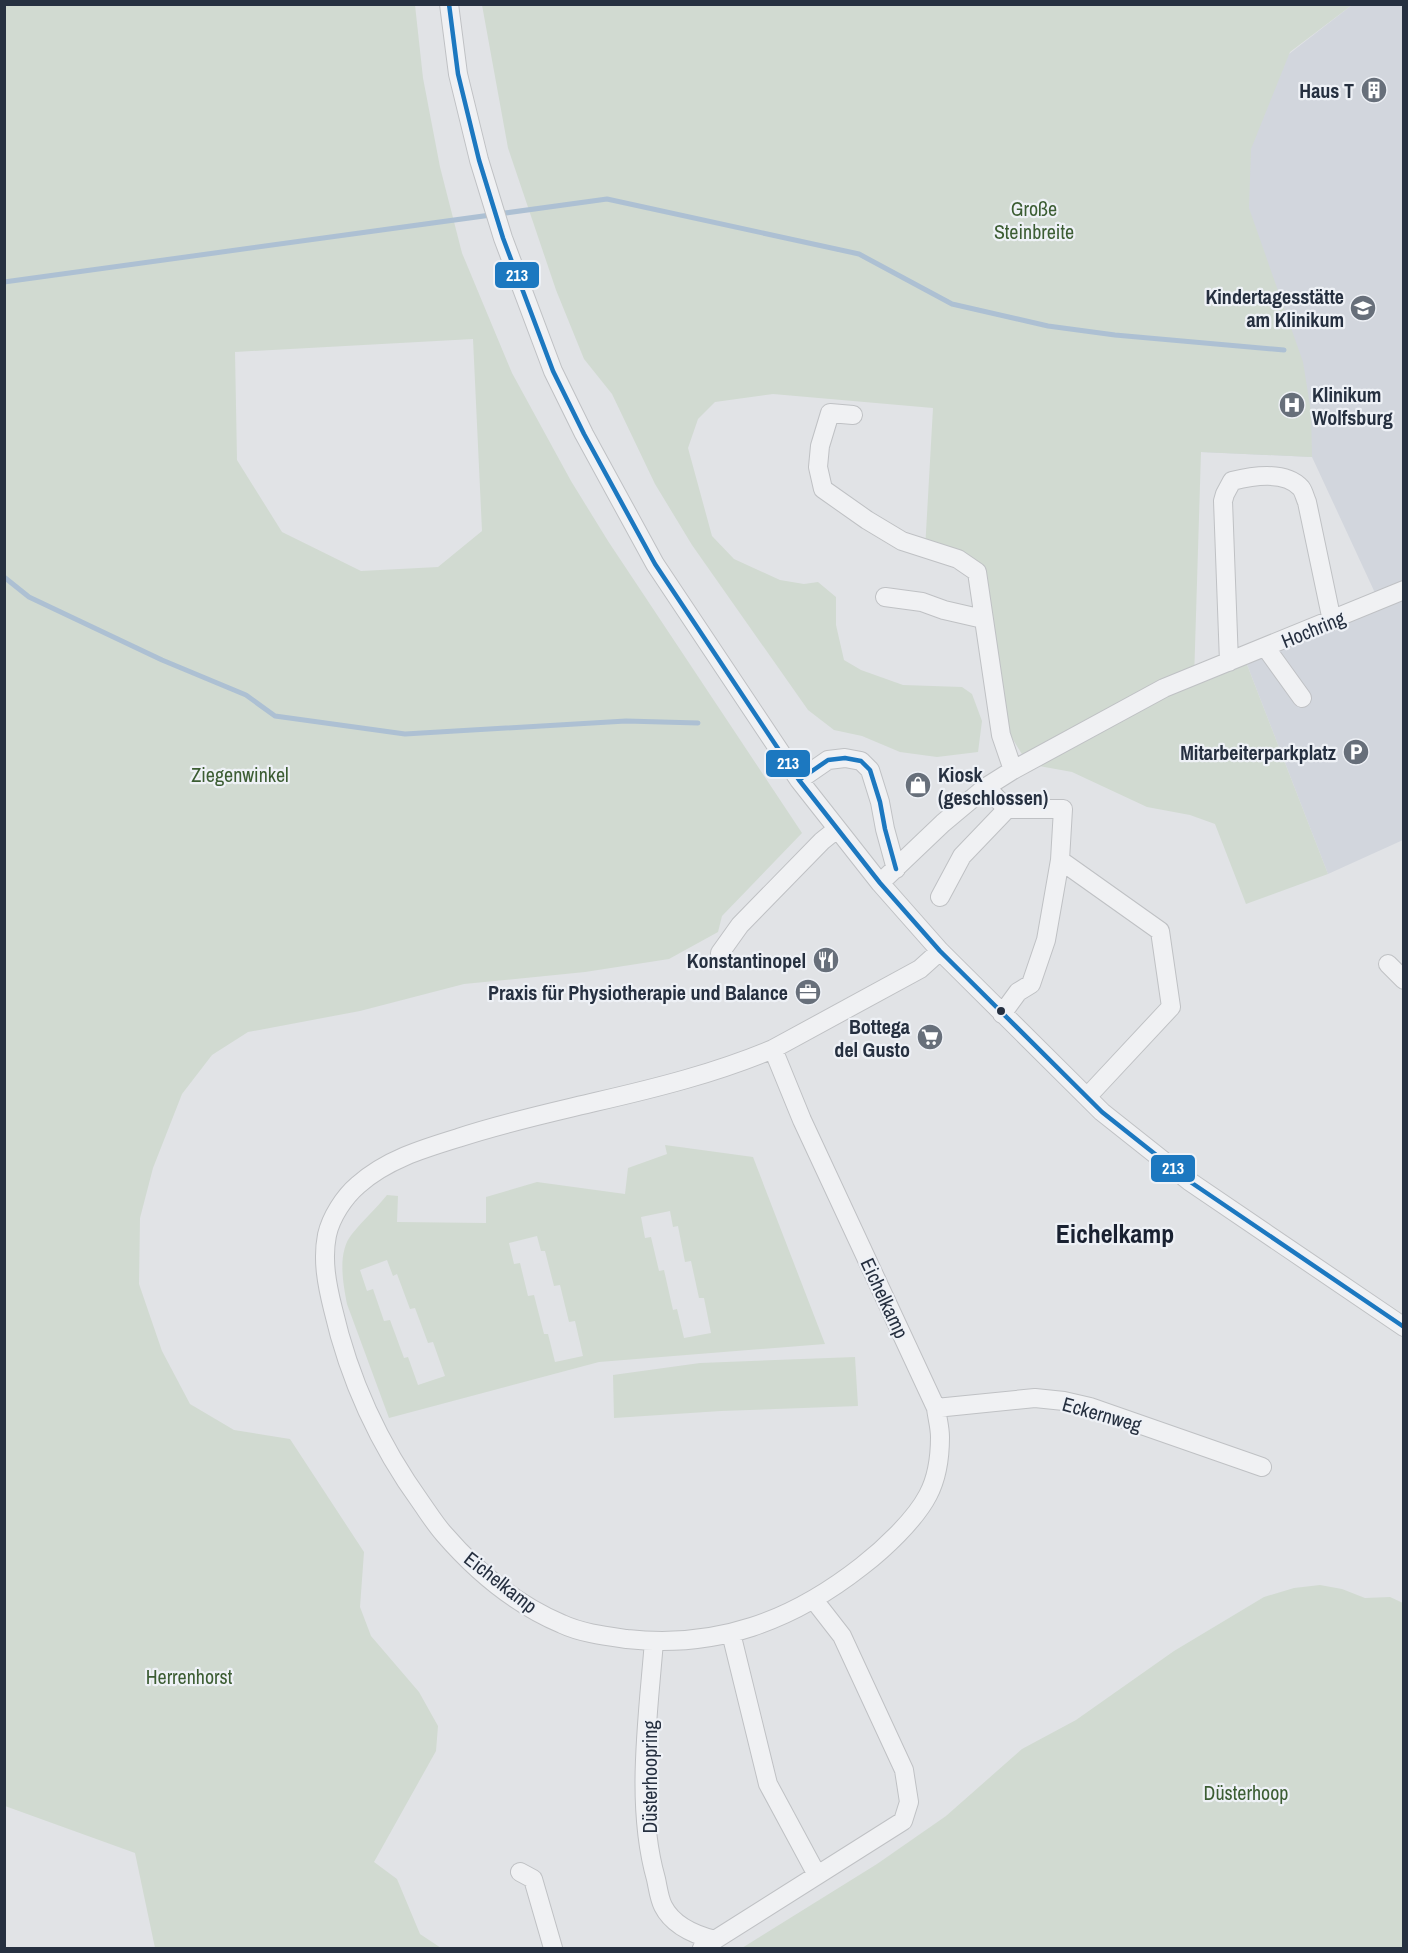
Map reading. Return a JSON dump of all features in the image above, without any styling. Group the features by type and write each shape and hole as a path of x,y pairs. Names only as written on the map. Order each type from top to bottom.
{"street":[{"path":"449,4 458,74 479,160 503,238 553,371 655,564 799,780 880,883 940,951 1102,1112 1189,1180 1404,1327"},
{"path":"853,415 830,413 820,446 818,467 823,489 902,541 958,559 977,572 1001,735 1013,770"},
{"path":"1229,662 1224,501 1232,481 1251,476 1286,478 1301,488 1307,502 1332,621"},
{"name":"Hochring","path":"880,883 943,823 986,787 1013,770 1164,688 1382,601 1404,590"},
{"path":"885,597 922,602 944,610 983,619"},
{"path":"1266,648 1302,698"},
{"path":"799,780 828,760 845,758 861,761 870,770 896,869"},
{"path":"986,787 1007,809"},
{"path":"940,897 962,856 1007,809 1063,809 1060,860 1046,940 1031,984 1018,992 1002,1014"},
{"path":"720,953 740,925 822,841 837,829"},
{"path":"1060,860 1161,931 1171,1007 1087,1097"},
{"name":"Eichelkamp","path":"773,1049 802,1120 936,1408 940,1435 938,1464 928,1495 903,1528 877,1554 849,1576 795,1610 766,1622 731,1633 694,1640 654,1641 607,1636 565,1626 528,1607 487,1576 443,1533 403,1479 377,1429 341,1342 326,1276 325,1256 327,1233 336,1212 351,1192 370,1175 395,1160 428,1146 500,1124 699,1076 746,1061 773,1049 920,969 940,951"},
{"path":"1388,964 1404,980"},
{"name":"Eckernweg","path":"936,1408 1035,1398 1064,1401 1090,1407 1262,1467"},
{"name":"Düsterhoopring","path":"654,1641 645,1793 653,1870 663,1906 677,1923 709,1944 903,1821 909,1802 904,1770 891,1739 842,1636 814,1599"},
{"path":"731,1633 768,1784 817,1875"},
{"path":"520,1872 533,1879 553,1948"}],"shaded area":[{"name":"Klinikum Wolfsburg","path":"1352,5 1403,5 1403,840 1328,874 1246,662 1382,608 1312,457 1201,452 1230,100"}],"green space":[{"path":"4,5 415,5 423,78 440,167 462,253 512,373 571,481 608,541 802,833 722,916 718,932 669,959 585,972 464,984 360,1011 248,1032 212,1055 182,1094 153,1168 140,1218 139,1284 162,1351 190,1404 234,1430 290,1439 364,1552 360,1607 371,1636 419,1692 438,1726 436,1751 374,1862 397,1879 420,1934 441,1948 155,1948 135,1853 5,1806","holes":["473,339 482,531 438,567 361,571 282,532 237,460 235,352"]},
{"name":"Große Steinbreite","path":"482,5 1352,5 1290,52 1251,149 1249,208 1303,362 1311,412 1312,457 1201,452 1194,680 1246,662 1328,874 1246,904 1215,824 1190,815 1147,807 1072,772 1028,764 998,715 978,572 925,550 933,408 773,394 715,402 698,419 688,448 712,536 734,559 780,580 804,584 818,582 836,597 836,625 844,660 861,670 903,685 962,687 972,694 982,721 978,752 937,757 900,752 862,736 834,730 808,710 692,545 655,484 612,394 584,359 556,290 508,148"},
{"path":"665,1145 753,1157 825,1344 599,1362 389,1418 347,1304 342,1268 347,1241 387,1195 398,1196 397,1222 486,1223 486,1197 537,1182 625,1194 628,1168 667,1154","holes":["670,1211 673,1227 678,1226 685,1262 691,1261 699,1298 704,1298 711,1333 684,1338 677,1309 673,1310 664,1270 659,1271 651,1237 645,1238 641,1217","537,1236 541,1251 545,1251 554,1286 560,1285 569,1322 575,1321 583,1356 555,1362 548,1334 544,1334 534,1295 528,1296 520,1263 514,1264 509,1243","387,1260 393,1276 397,1274 410,1309 415,1308 428,1343 433,1342 445,1376 418,1385 408,1357 404,1358 390,1320 384,1321 373,1289 367,1291 360,1270"]},
{"path":"855,1357 858,1406 614,1418 613,1375 700,1363"},
{"name":"Düsterhoop","path":"1320,1585 1342,1589 1365,1598 1390,1597 1403,1603 1403,1948 742,1948 877,1864 946,1816 1022,1749 1076,1720 1174,1651 1264,1597 1294,1588"}],"waterway":[{"path":"4,282 607,199 859,254 952,304 1048,326 1115,335 1284,350"},
{"path":"4,577 29,597 162,660 246,695 275,716 405,734 626,721 698,723"}],"transit line":[{"name":"213","path":"449,4 458,74 479,160 503,238 553,371 584,434 655,564 799,780 880,883 940,951 1102,1112 1189,1181 1404,1327"},
{"name":"213","path":"799,780 828,760 845,758 861,761 870,770 896,869"}],"place":[{"name":"Haus T","path":"1374,90"},
{"name":"Kindertagesstätte am Klinikum","path":"1363,308"},
{"name":"Klinikum Wolfsburg","path":"1292,405"},
{"name":"Mitarbeiterparkplatz","path":"1356,752"},
{"name":"Kiosk (geschlossen)","path":"918,785"},
{"name":"Konstantinopel","path":"826,960"},
{"name":"Praxis für Physiotherapie und Balance","path":"808,992"},
{"name":"Bottega del Gusto","path":"930,1037"}],"district":[{"name":"Eichelkamp","path":"1115,1233"}],"park label":[{"name":"Ziegenwinkel","path":"240,774"},
{"name":"Herrenhorst","path":"189,1676"}]}
